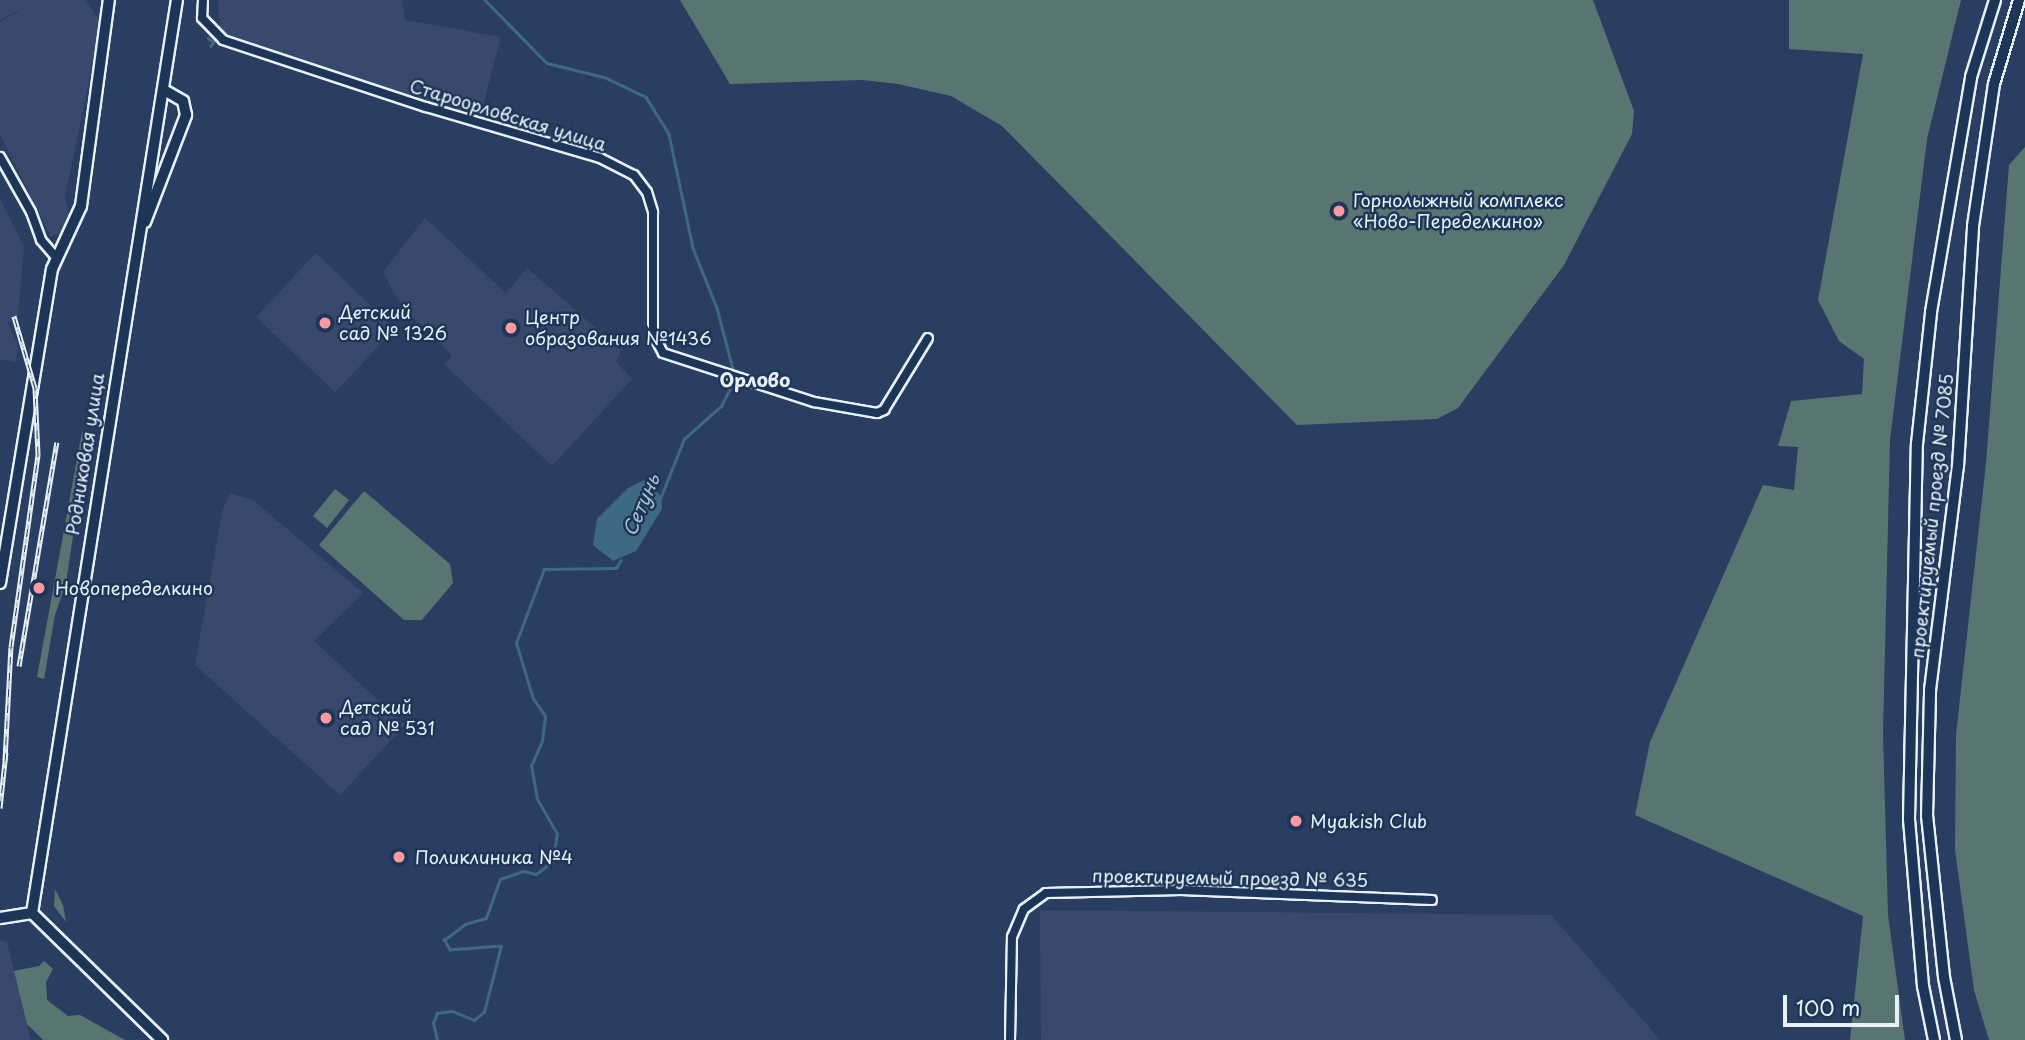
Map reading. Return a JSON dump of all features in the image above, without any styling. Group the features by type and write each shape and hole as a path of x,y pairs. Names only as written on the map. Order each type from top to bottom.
{"main road":[{"name":"Родниковая улица","path":"32,913 177,0"},
{"name":"проектируемый проезд № 7085","path":"1934,1040 1923,986 1909,819 1917,444 1931,312 1969,90 1995,0"},
{"name":"проектируемый проезд № 7085","path":"1956,1040 1944,977 1927,816 1930,690 1958,466 1973,226 1994,84 2019,0"},
{"path":"139,234 186,116 180,97 164,90"},
{"path":"0,918 32,913 162,1040"}],"street":[{"path":"0,583 56,257 76,225 81,206 109,0"},
{"name":"Староорловская улица","path":"203,0 202,18 219,37 600,158 634,175 647,192 653,212 656,344 663,352 742,375 814,402 877,413 884,410 928,338"},
{"path":"0,157 32,212 41,240 56,257"},
{"name":"проектируемый проезд № 635","path":"1010,1040 1010,949 1019,918 1030,902 1055,890 1170,890 1432,900"}],"shaded area":[{"path":"0,0 86,0 101,23 65,197 70,220 68,228 51,237 0,134 0,22 27,6 0,20"},
{"path":"218,0 402,0 405,20 501,37 479,121 221,38"},
{"path":"0,199 24,247 18,318 7,322 18,346 16,362 0,359"},
{"name":"Центр образования №1436","path":"425,218 506,293 527,268 621,350 616,362 632,379 552,466 445,365 452,355 402,307 383,272"},
{"name":"Детский сад № 1326","path":"316,253 395,329 335,392 256,317"},
{"path":"230,493 254,501 363,593 314,641 405,725 340,795 195,665 222,512"},
{"path":"1040,910 1551,915 1660,1040 1041,1040"},
{"path":"0,940 7,942 31,1040 0,1040"}],"green space":[{"name":"Горнолыжный комплекс «Ново-Переделкино»","path":"680,0 1593,0 1634,111 1632,134 1564,265 1458,408 1437,419 1297,425 1002,126 951,96 898,84 863,80 730,84"},
{"path":"1789,0 1961,0 1927,139 1890,440 1883,733 1888,915 1905,1040 1850,1040 1863,916 1635,815 1650,742 1763,485 1794,490 1798,447 1778,446 1791,401 1862,394 1864,359 1839,341 1818,300 1863,54 1789,49"},
{"path":"2025,147 2025,1040 1989,1040 1974,990 1955,850 1956,735 1986,463 2009,165"},
{"path":"82,432 88,435 66,583 55,615 44,679 37,677"},
{"path":"335,489 349,500 327,528 313,516"},
{"path":"364,491 450,564 453,583 422,620 404,620 319,545"},
{"path":"55,889 63,905 66,922 54,906"},
{"path":"44,961 53,969 46,982 47,1000 68,1016 80,1015 125,1040 43,1040 27,1024 14,971 39,966"}],"water":[{"path":"644,480 661,496 662,509 636,551 613,561 593,545 597,519 628,488"}],"waterway":[{"name":"Сетунь","path":"485,0 547,63 604,77 646,97 669,134 693,248 717,308 734,373"},
{"path":"208,38 214,42 211,46"},
{"name":"Сетунь","path":"660,499 684,439 721,406 734,380"},
{"name":"Сетунь","path":"437,1040 433,1023 437,1013 452,1011 474,1020 484,1012 501,946 450,950 444,940 465,924 486,918 500,879 523,871 536,874 553,861 557,834 537,799 531,766 542,741 545,716 533,699 516,643 544,569 616,568 621,560"}],"railway":[{"path":"5,760 11,647 38,454 35,388 14,316"},
{"path":"19,666 57,442"},
{"path":"0,808 6,752"}],"place":[{"name":"Горнолыжный комплекс «Ново-Переделкино»","path":"1339,211"},
{"name":"Детский сад № 1326","path":"325,323"},
{"name":"Центр образования №1436","path":"511,328"},
{"name":"Новопеределкино","path":"39,588"},
{"name":"Детский сад № 531","path":"326,718"},
{"name":"Myakish Club","path":"1296,821"},
{"name":"Поликлиника №4","path":"399,857"}],"district":[{"name":"Орлово","path":"755,380"}]}
